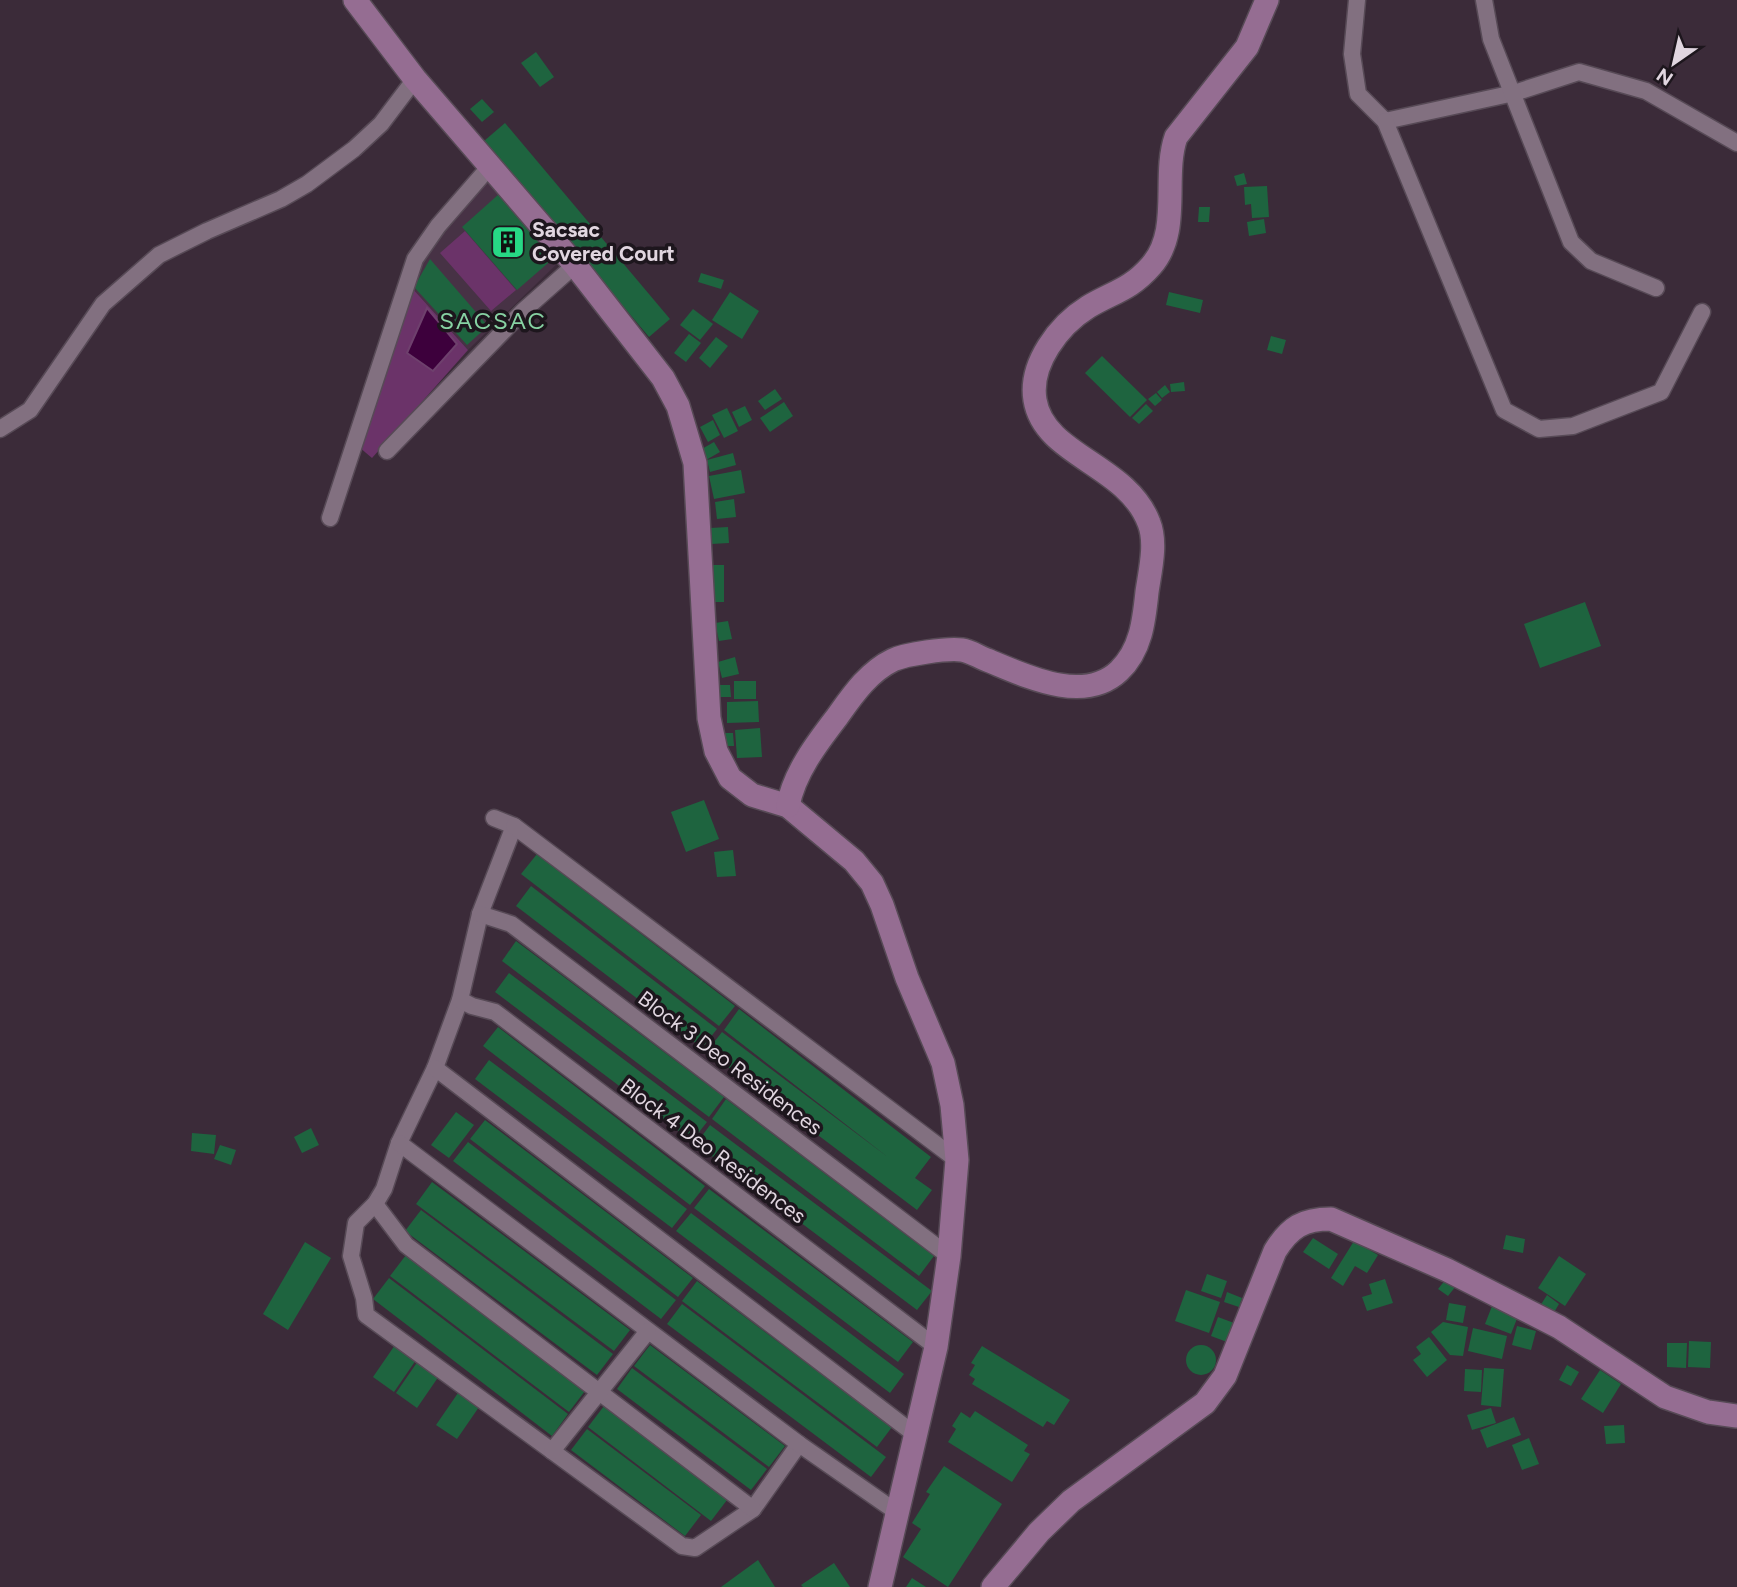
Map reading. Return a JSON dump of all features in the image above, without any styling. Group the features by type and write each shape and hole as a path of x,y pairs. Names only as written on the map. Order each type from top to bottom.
{"street":[{"path":"355,0 415,79 575,265 663,377 678,406 695,463 709,718 716,751 730,778 752,795 788,806 855,861 872,883 907,978 943,1063 952,1105 957,1160 949,1256 936,1348 880,1587"},
{"path":"788,806 791,790 819,741 862,684 892,660 916,653 962,650 1056,684 1081,686 1095,685 1109,679 1135,651 1144,617 1152,556 1149,522 1136,499 1121,481 1054,436 1039,417 1034,381 1044,355 1059,332 1091,305 1127,288 1152,265 1165,244 1172,148 1176,136 1247,47 1267,0"},
{"path":"1357,0 1352,54 1358,94 1385,121 1504,410 1539,429 1573,426 1661,392 1702,312"},
{"path":"1484,0 1491,39 1571,242 1591,261 1656,288"},
{"path":"1385,121 1514,93 1579,72 1646,91 1737,143"},
{"path":"0,429 30,410 103,304 159,255 281,199 307,184 354,149 381,124 415,79"},
{"path":"330,518 415,259 438,226 491,165"},
{"path":"387,452 523,311 575,265"},
{"path":"494,818 513,826 957,1160"},
{"path":"513,826 480,914 460,1000 435,1068 399,1143 384,1189 375,1204 356,1223 351,1256 364,1298 366,1315 681,1546 695,1548 753,1509 799,1444"},
{"name":"Block 3 Deo Residences","path":"480,914 511,924 949,1256"},
{"name":"Block 4 Deo Residences","path":"460,1000 495,1012 936,1348"},
{"path":"435,1068 917,1436"},
{"path":"399,1143 799,1444 898,1513"},
{"path":"375,1204 406,1245 753,1509"},
{"path":"993,1587 1039,1532 1071,1501 1205,1403 1224,1376 1275,1251 1283,1238 1297,1226 1312,1219 1331,1219 1447,1270 1559,1327 1665,1397 1708,1412 1737,1416"},
{"path":"552,1451 648,1331"}],"shaded area":[{"path":"490,176 562,259 468,350 412,288 426,248"},
{"path":"465,231 516,290 491,311 440,253"},
{"path":"412,288 468,350 372,458 359,447"},
{"path":"427,308 457,344 433,371 407,353"}],"building":[{"path":"536,52 554,77 540,87 521,63"},
{"path":"482,99 494,112 482,122 470,109"},
{"path":"505,123 670,319 649,337 484,141"},
{"path":"1244,173 1247,184 1237,186 1234,176"},
{"path":"1267,186 1269,217 1252,218 1251,204 1245,205 1244,187"},
{"name":"Sacsac Covered Court","path":"499,194 555,257 517,290 462,227"},
{"path":"1199,207 1210,207 1209,222 1198,222"},
{"path":"1264,219 1266,233 1249,236 1247,222"},
{"path":"430,259 488,326 467,345 414,287"},
{"path":"701,273 724,280 721,289 698,282"},
{"path":"730,292 759,311 742,339 712,320"},
{"path":"1169,292 1203,300 1200,313 1166,305"},
{"path":"693,309 713,324 700,340 680,325"},
{"path":"689,334 701,343 686,362 674,353"},
{"path":"1271,336 1286,340 1282,354 1267,350"},
{"path":"716,337 728,346 710,368 699,358"},
{"path":"1102,356 1147,400 1130,417 1085,373"},
{"path":"1184,382 1185,391 1171,392 1170,384"},
{"path":"1165,385 1170,392 1162,398 1157,392"},
{"path":"775,389 782,399 765,410 758,401"},
{"path":"1156,393 1162,400 1155,406 1148,399"},
{"path":"784,402 793,416 770,432 760,418"},
{"path":"1146,404 1153,411 1139,424 1132,418"},
{"path":"745,406 752,420 739,427 732,412"},
{"path":"727,408 738,431 724,438 712,415"},
{"path":"713,420 720,435 708,442 700,427"},
{"path":"714,442 720,452 706,460 700,450"},
{"path":"733,453 736,465 710,472 707,460"},
{"path":"741,470 745,493 714,499 709,476"},
{"path":"734,499 736,517 717,519 715,502"},
{"path":"728,527 729,543 711,544 710,528"},
{"path":"709,565 724,565 724,602 709,602"},
{"path":"1585,602 1601,646 1540,668 1524,624"},
{"path":"728,621 732,639 719,641 715,623"},
{"path":"735,657 739,674 722,678 718,662"},
{"path":"734,681 756,681 756,699 734,699"},
{"path":"715,685 730,685 731,697 716,697"},
{"path":"758,701 759,722 727,723 727,702"},
{"path":"760,728 762,757 737,758 735,730"},
{"path":"725,733 733,733 734,746 726,746"},
{"path":"704,800 719,839 686,852 671,812"},
{"path":"733,850 736,876 717,877 714,852"},
{"path":"537,854 735,1006 719,1026 521,874"},
{"path":"531,886 717,1029 702,1048 516,906"},
{"path":"516,941 724,1097 709,1117 502,961"},
{"path":"509,973 707,1122 692,1141 495,992"},
{"path":"739,1009 931,1157 915,1178 932,1190 917,1210 707,1051 722,1032 889,1158 724,1030"},
{"path":"498,1027 705,1186 690,1205 483,1046"},
{"path":"489,1060 687,1209 672,1228 475,1079"},
{"path":"726,1099 934,1256 919,1276 712,1119"},
{"path":"456,1112 474,1125 449,1158 431,1145"},
{"path":"485,1120 693,1278 678,1297 470,1139"},
{"path":"710,1125 932,1291 917,1310 696,1144"},
{"path":"311,1128 319,1145 302,1153 294,1137"},
{"path":"192,1133 216,1135 214,1154 191,1151"},
{"path":"468,1142 676,1300 661,1319 453,1161"},
{"path":"220,1145 236,1150 231,1165 214,1159"},
{"path":"432,1182 630,1330 614,1351 416,1204"},
{"path":"709,1189 913,1342 898,1362 694,1208"},
{"path":"421,1210 613,1354 597,1375 405,1231"},
{"path":"691,1213 904,1374 890,1393 676,1231"},
{"path":"1506,1235 1525,1239 1523,1253 1503,1249"},
{"path":"1313,1238 1338,1254 1329,1269 1303,1252"},
{"path":"1354,1241 1378,1255 1367,1273 1355,1266 1343,1286 1331,1278"},
{"path":"305,1242 331,1258 288,1330 263,1314"},
{"path":"406,1255 585,1391 569,1412 390,1276"},
{"path":"1559,1256 1586,1274 1565,1306 1538,1288"},
{"path":"1207,1274 1227,1281 1221,1298 1201,1291"},
{"path":"389,1278 568,1414 552,1436 373,1299"},
{"path":"1385,1279 1393,1303 1367,1311 1362,1297 1372,1294 1369,1284"},
{"path":"1446,1279 1456,1286 1448,1296 1438,1289"},
{"path":"697,1281 892,1427 877,1447 682,1301"},
{"path":"1186,1290 1220,1302 1209,1333 1175,1321"},
{"path":"1227,1292 1242,1298 1239,1307 1224,1302"},
{"path":"1547,1295 1559,1304 1553,1314 1540,1306"},
{"path":"1494,1301 1520,1311 1511,1334 1485,1324"},
{"path":"1449,1303 1466,1306 1463,1323 1446,1320"},
{"path":"682,1304 886,1457 871,1477 667,1324"},
{"path":"1218,1317 1234,1323 1227,1342 1211,1336"},
{"path":"1443,1322 1468,1327 1463,1356 1450,1355 1431,1332"},
{"path":"1517,1326 1536,1331 1531,1350 1512,1345"},
{"path":"1473,1328 1507,1336 1502,1359 1468,1351"},
{"path":"1429,1337 1447,1360 1427,1377 1413,1360 1421,1354 1416,1347"},
{"path":"1689,1341 1711,1342 1710,1368 1688,1367"},
{"path":"1667,1343 1687,1343 1686,1368 1667,1367"},
{"path":"395,1345 416,1360 394,1392 373,1377"},
{"path":"650,1345 785,1446 769,1467 634,1366"},
{"path":"1201,1345 1212,1349 1216,1360 1212,1371 1201,1375 1190,1371 1186,1360 1190,1349"},
{"path":"982,1346 1070,1400 1054,1425 1047,1421 1043,1427 972,1384 975,1379 969,1375 975,1365 971,1363"},
{"path":"418,1361 439,1376 417,1408 396,1393"},
{"path":"1567,1365 1579,1372 1571,1386 1559,1380"},
{"path":"632,1368 767,1469 751,1490 617,1389"},
{"path":"1484,1368 1504,1369 1501,1407 1481,1405"},
{"path":"1465,1369 1482,1370 1481,1392 1464,1391"},
{"path":"1600,1370 1621,1384 1603,1413 1581,1399"},
{"path":"458,1393 479,1407 457,1439 436,1425"},
{"path":"604,1406 727,1500 711,1521 588,1427"},
{"path":"1491,1408 1496,1423 1472,1430 1467,1415"},
{"path":"975,1411 1028,1445 1024,1451 1030,1454 1012,1482 948,1442 956,1429 952,1426 961,1412 970,1418"},
{"path":"1514,1417 1521,1435 1487,1448 1480,1430"},
{"path":"1624,1425 1625,1443 1606,1444 1604,1426"},
{"path":"587,1429 701,1515 685,1536 571,1450"},
{"path":"1529,1438 1539,1464 1522,1470 1512,1445"},
{"path":"944,1466 1002,1504 948,1587 903,1557 921,1529 912,1523 930,1494 926,1492"},
{"path":"758,1560 775,1587 721,1587"},
{"path":"834,1563 850,1587 801,1585"},
{"path":"912,1578 926,1587 906,1587"}],"place":[{"name":"Sacsac Covered Court","path":"508,242"}],"district":[{"name":"SACSAC","path":"493,321"}]}
